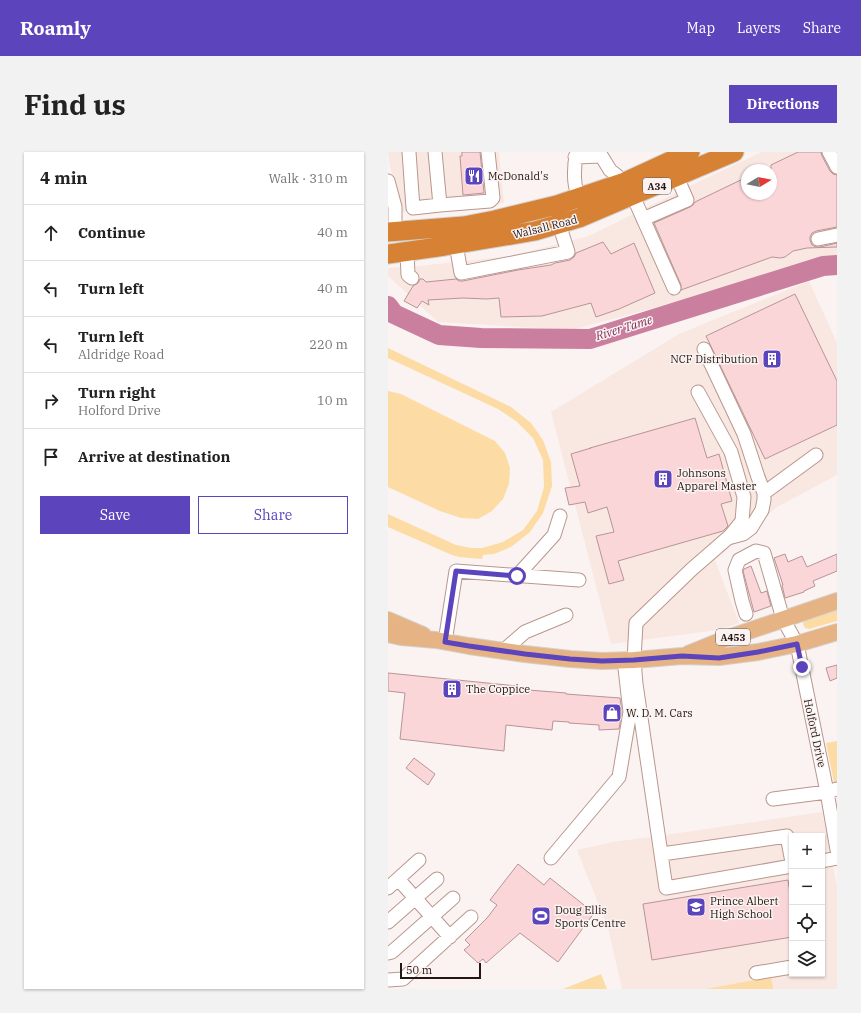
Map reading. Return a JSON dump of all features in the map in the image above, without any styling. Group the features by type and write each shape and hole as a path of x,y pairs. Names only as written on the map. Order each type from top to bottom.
{"highway":[{"name":"Walsall Road","path":"388,254 535,231 559,224 579,218 629,189 687,166 734,152"},
{"name":"Walsall Road","path":"391,232 464,226 495,220 580,198 629,189 687,166"}],"main road":[{"name":"A453","path":"682,656 725,639 837,601"},
{"name":"A453","path":"388,620 440,641"},
{"name":"A453","path":"388,634 503,651 570,659 602,661 682,656 719,658 797,644 837,632"}],"street":[{"path":"409,152 413,208 490,201 493,198 488,152"},
{"path":"435,152 440,205"},
{"path":"830,152 837,167"},
{"path":"580,198 574,180 576,154 600,154 610,170 629,189 674,288"},
{"path":"643,219 687,200 687,166"},
{"name":"Walsall Road","path":"580,198 590,205 687,166"},
{"path":"388,181 395,207 391,232"},
{"path":"456,244 461,273 568,252 559,224"},
{"path":"818,239 837,235"},
{"path":"407,251 408,275 412,278"},
{"path":"704,350 744,434 764,492 762,510 751,528 743,534 728,538"},
{"path":"567,839 552,858 619,777 630,712 629,660 636,623 692,569 728,538 742,521 744,497 731,452 698,392"},
{"path":"764,492 816,456"},
{"path":"517,576 554,536 560,516"},
{"name":"Holford Drive","path":"746,614 735,570 739,560 756,551 764,553 784,620 797,644 832,791 837,850"},
{"path":"440,641 456,571 579,580"},
{"path":"503,651 525,632 566,615"},
{"path":"629,660 638,698 666,888 789,867"},
{"path":"774,799 832,791"},
{"path":"662,854 787,836 789,846"},
{"path":"825,860 837,858"},
{"path":"388,888 419,860"},
{"path":"398,879 450,937"},
{"path":"388,922 437,879"},
{"path":"388,953 392,952 454,898"},
{"path":"388,980 403,979 471,917"},
{"path":"756,973 789,968"}],"shaded area":[{"path":"388,152 499,152 504,203 403,212 390,167"},
{"path":"762,152 837,152 837,259 571,330 438,322 388,276 388,268 512,256 589,236"},
{"path":"809,281 837,343 837,475 777,507 715,560 739,623 718,630 611,644 551,412 679,334"},
{"path":"388,348 511,407 531,423 543,440 551,462 552,486 543,513 530,532 511,547 494,554 483,555 482,559 459,557 388,527 388,514 456,545 471,548 482,548 503,542 523,530 537,511 544,487 543,460 533,438 516,421 498,409 388,358"},
{"path":"388,391 401,394 495,441 505,453 510,468 509,484 503,499 492,511 478,519 461,518 440,511 388,487"},
{"path":"837,609 837,621 809,629 805,628 803,624 804,620"},
{"path":"837,741 837,798 826,743"},
{"name":"Prince Albert High School","path":"822,812 837,886 837,989 622,989 608,928 577,850 612,842"},
{"path":"601,974 607,989 563,989"},
{"path":"771,977 773,989 706,989"}],"building":[{"name":"McDonald's","path":"462,152 480,152 484,193 463,195 460,156 462,156"},
{"path":"798,152 821,152 830,171 837,175 837,227 816,231 812,233 810,240 812,245 816,247 837,243 837,247 807,248 793,251 785,257 772,257 681,290 681,285 654,223 690,207 695,202 741,180 741,200 777,200 777,164 773,164"},
{"path":"603,242 611,254 634,243 655,293 619,309 596,317 591,303 542,316 501,317 499,298 428,300 429,305 422,301 417,308 404,301 413,286 418,283 420,279 423,279 426,282 456,279 463,281 551,265 570,260 576,253"},
{"name":"NCF Distribution","path":"795,294 837,381 837,425 765,459 706,336"},
{"name":"Johnsons Apparel Master","path":"695,418 707,458 719,454 732,501 721,504 728,526 723,531 618,561 624,580 609,584 596,536 614,532 607,507 588,513 585,502 569,505 565,488 580,486 571,454"},
{"path":"785,554 788,562 802,556 807,567 837,554 837,571 813,581 815,586 804,592 785,598 783,585 774,558"},
{"path":"751,566 761,593 767,591 771,606 754,612 743,571"},
{"path":"837,665 837,678 830,681 826,668"},
{"path":"388,673 517,686 516,689 620,698 622,712 619,729 599,730 599,725 553,721 552,730 506,725 504,751 400,739 405,693 388,691"},
{"path":"414,758 435,774 428,785 406,768"},
{"name":"Doug Ellis Sports Centre","path":"518,864 544,885 550,878 594,913 558,962 520,933 486,963 483,959 478,963 464,950 470,945 465,940 487,918 497,905 490,900"},
{"name":"Prince Albert High School","path":"788,880 789,937 652,960 643,904"}],"waterway":[{"name":"River Tame","path":"388,306 394,314 439,335 481,338 590,339 823,266 837,265"}],"place":[{"name":"McDonald's","path":"474,176"},
{"name":"NCF Distribution","path":"772,359"},
{"name":"Johnsons Apparel Master","path":"663,479"},
{"name":"The Coppice","path":"452,689"},
{"name":"W. D. M. Cars","path":"612,713"},
{"name":"Prince Albert High School","path":"696,907"},
{"name":"Doug Ellis Sports Centre","path":"541,916"}],"route":[{"path":"517,576 456,571 445,642 525,654 602,661 682,656 719,658 797,644 802,667"}]}
